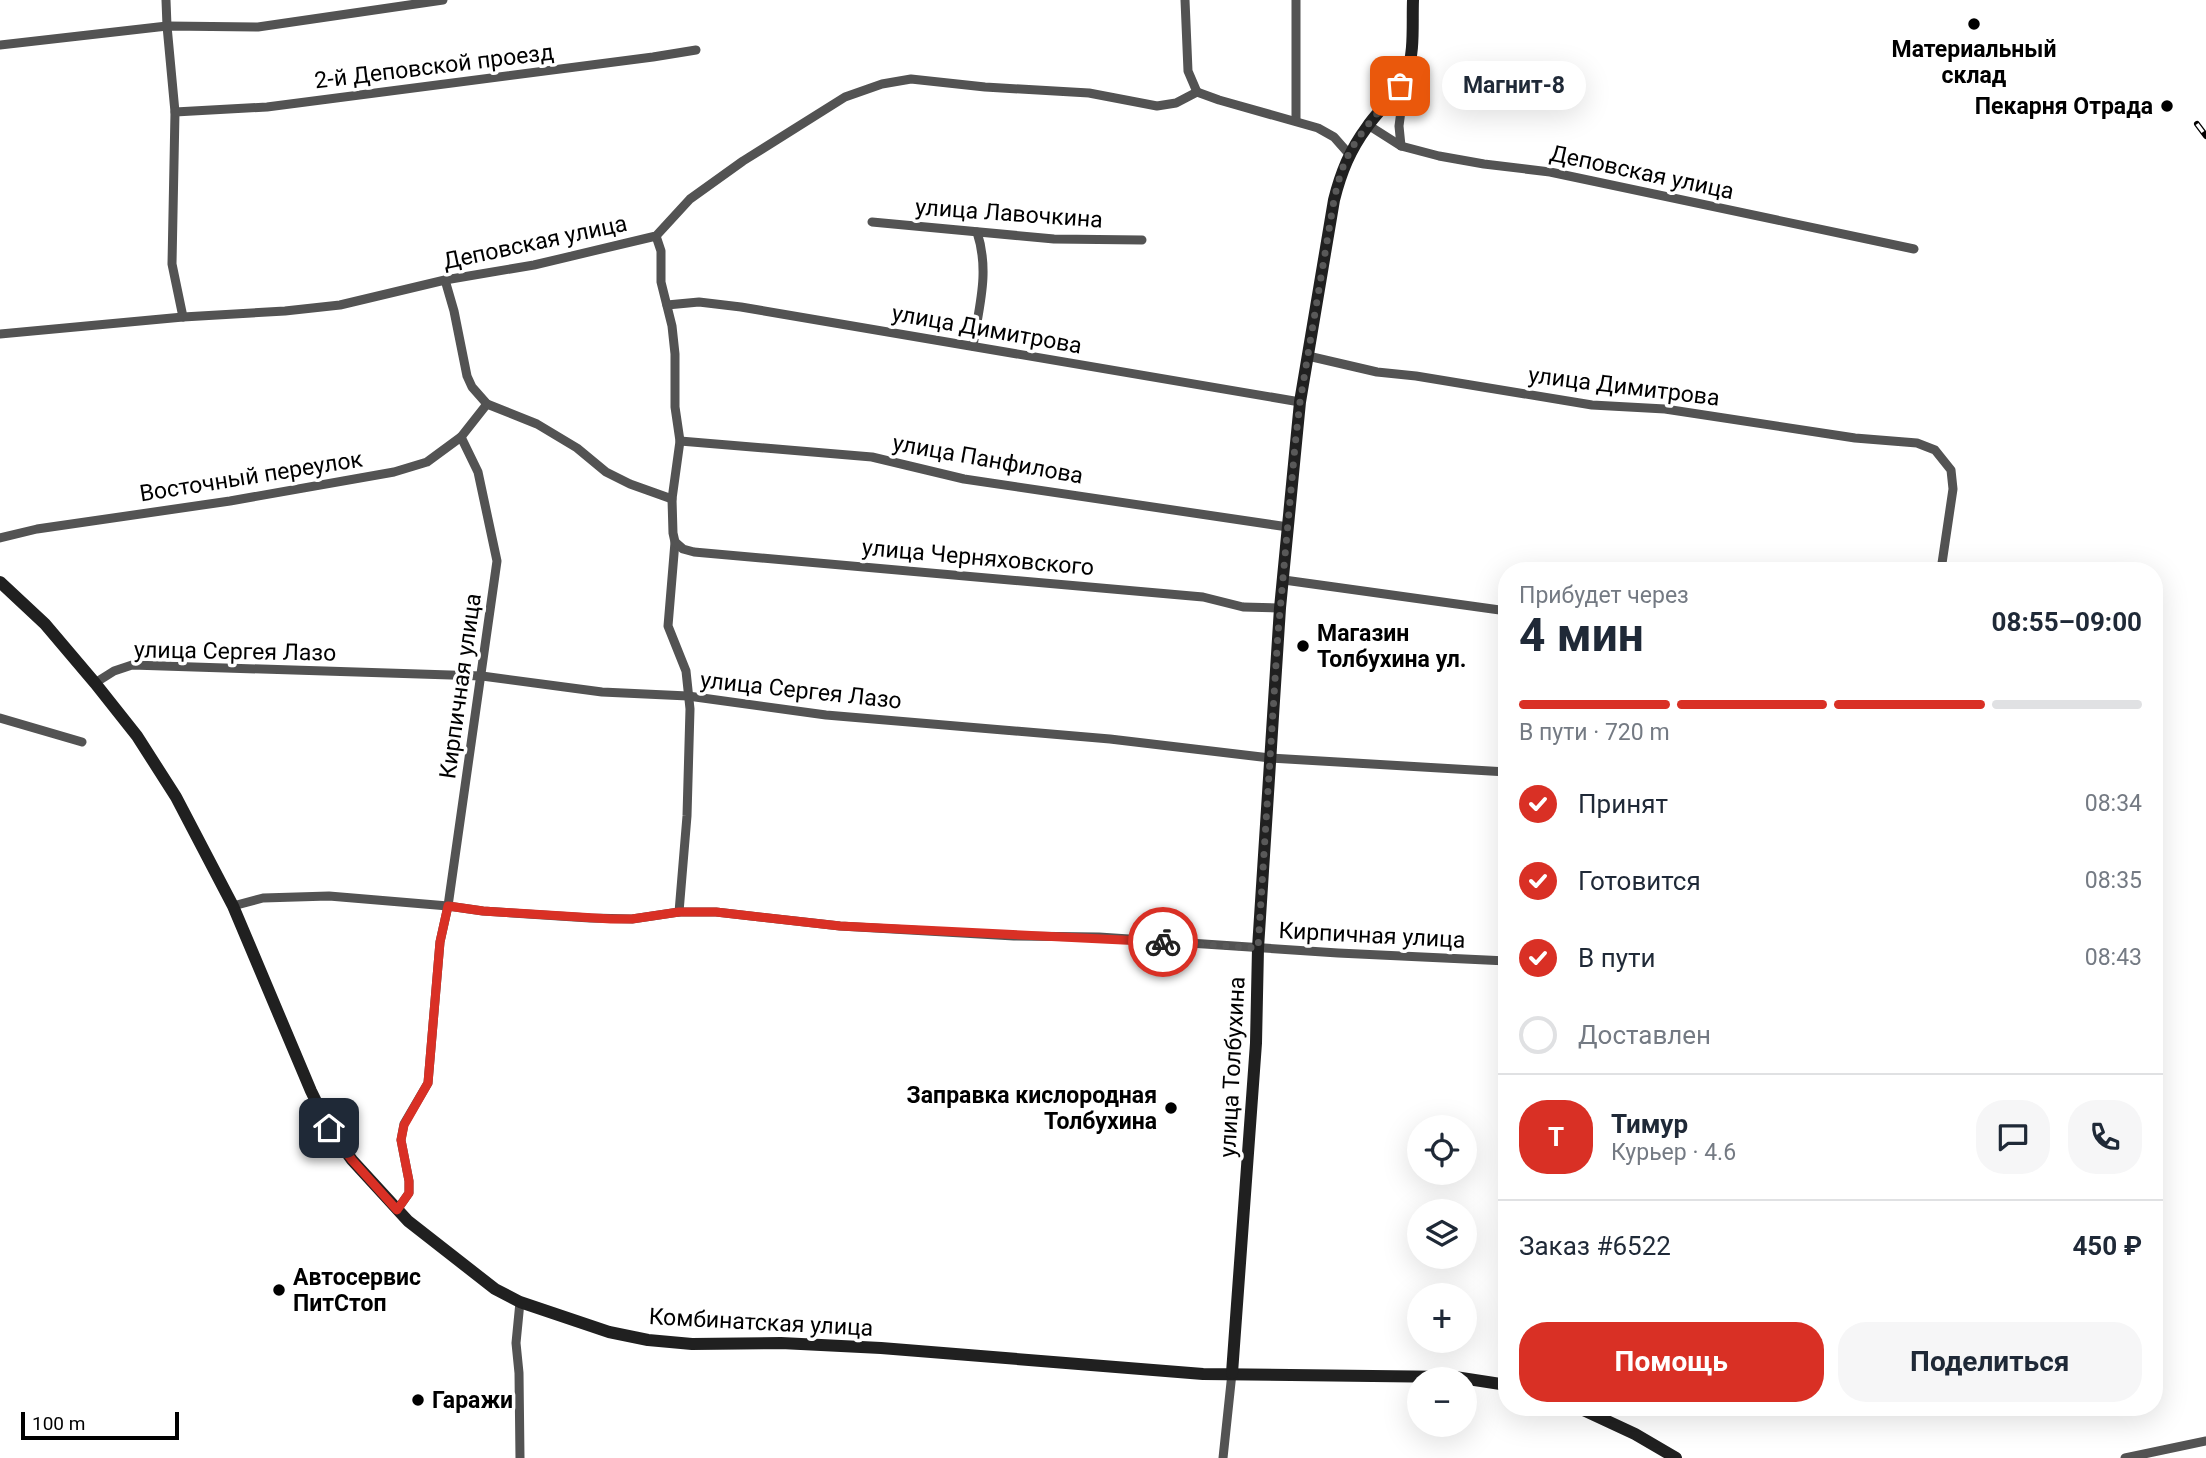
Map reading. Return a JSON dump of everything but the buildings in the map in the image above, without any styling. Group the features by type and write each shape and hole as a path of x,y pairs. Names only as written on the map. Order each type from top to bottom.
{"main road":[{"name":"улица Толбухина","path":"1232,1373 1256,1043 1258,948 1269,758 1300,402 1341,172 1368,125 1400,86 1406,73 1411,51 1413,0"},
{"name":"Комбинатская улица","path":"0,582 45,624 95,683 137,736 176,797 233,906 329,1128 352,1160 408,1221 495,1289 520,1302 609,1332 648,1340 692,1344 781,1343 881,1348 1203,1374 1455,1377 1498,1384"},
{"path":"1596,1416 1635,1434 1676,1458"}],"street":[{"path":"166,0 175,112 172,264 183,317"},
{"path":"0,45 167,26 258,27 443,0"},
{"path":"1185,0 1188,71 1197,92 1318,128 1334,137 1349,154"},
{"path":"1296,0 1296,121"},
{"name":"2-й Деповской проезд","path":"175,112 267,107 696,50"},
{"name":"улица Толбухина","path":"1401,146 1399,126 1406,73"},
{"name":"Деповская улица","path":"0,334 340,305 445,280 534,265 656,236 690,199 743,161 845,97 882,84 911,79 985,87 1089,93 1157,106 1176,103 1197,92"},
{"name":"Деповская улица","path":"1368,125 1401,146 1473,162 1550,172 1914,249"},
{"name":"улица Лавочкина","path":"872,222 1054,239 1142,240"},
{"path":"974,346 984,276 984,262 976,232"},
{"path":"656,236 661,251 661,282 672,326 675,354 674,407 680,441 672,499 675,542 668,625 686,671 690,709 687,816 679,912"},
{"path":"445,280 467,376 472,387 488,404 537,424 577,448 607,472 630,484 672,499"},
{"name":"улица Димитрова","path":"667,305 699,302 741,306 1300,402"},
{"name":"улица Димитрова","path":"1308,356 1377,372 1592,405 1665,409 1855,438 1917,443 1935,450 1951,470 1953,489 1942,562"},
{"path":"461,437 488,404"},
{"name":"Кирпичная улица","path":"397,1210 409,1193 401,1140 404,1125 428,1083 440,942 448,906 482,676 496,561 478,472 461,437"},
{"name":"Восточный переулок","path":"0,538 37,529 230,501 394,472 427,462 461,437"},
{"name":"улица Панфилова","path":"680,441 872,457 964,478 1288,527"},
{"name":"улица Черняховского","path":"675,542 683,549 694,552 1176,594 1203,597 1243,607 1280,608"},
{"path":"1284,580 1498,610"},
{"name":"улица Сергея Лазо","path":"95,683 114,671 132,665 482,676 602,692 688,696 825,715 1110,738 1269,758 1498,771"},
{"path":"0,718 82,742"},
{"path":"233,906 263,898 329,896 448,906"},
{"name":"Кирпичная улица","path":"448,906 483,911 632,919 679,912 716,912 840,926 1014,936 1099,937 1498,961"},
{"path":"520,1302 516,1343 520,1458"},
{"name":"улица Толбухина","path":"1223,1458 1232,1373"},
{"path":"2125,1458 2206,1441"}],"railway":[{"path":"2197,124 2206,136"}],"way so far":[{"path":"1163,942 1258,948 1278,633 1300,402 1341,172 1368,125 1400,86"}],"place":[{"name":"Материальный склад","path":"1974,24"},
{"name":"Магнит-8","path":"1400,86"},
{"name":"Пекарня Отрада","path":"2167,106"},
{"name":"Магазин Толбухина ул.","path":"1303,646"},
{"name":"Заправка кислородная Толбухина","path":"1171,1108"},
{"name":"Автосервис ПитСтоп","path":"279,1290"},
{"name":"Гаражи","path":"418,1400"}],"route":[{"path":"329,1128 352,1160 397,1210 409,1193 401,1140 404,1125 428,1083 440,942 448,906 483,911 611,919 632,919 679,912 716,912 840,926 1163,942"}]}
